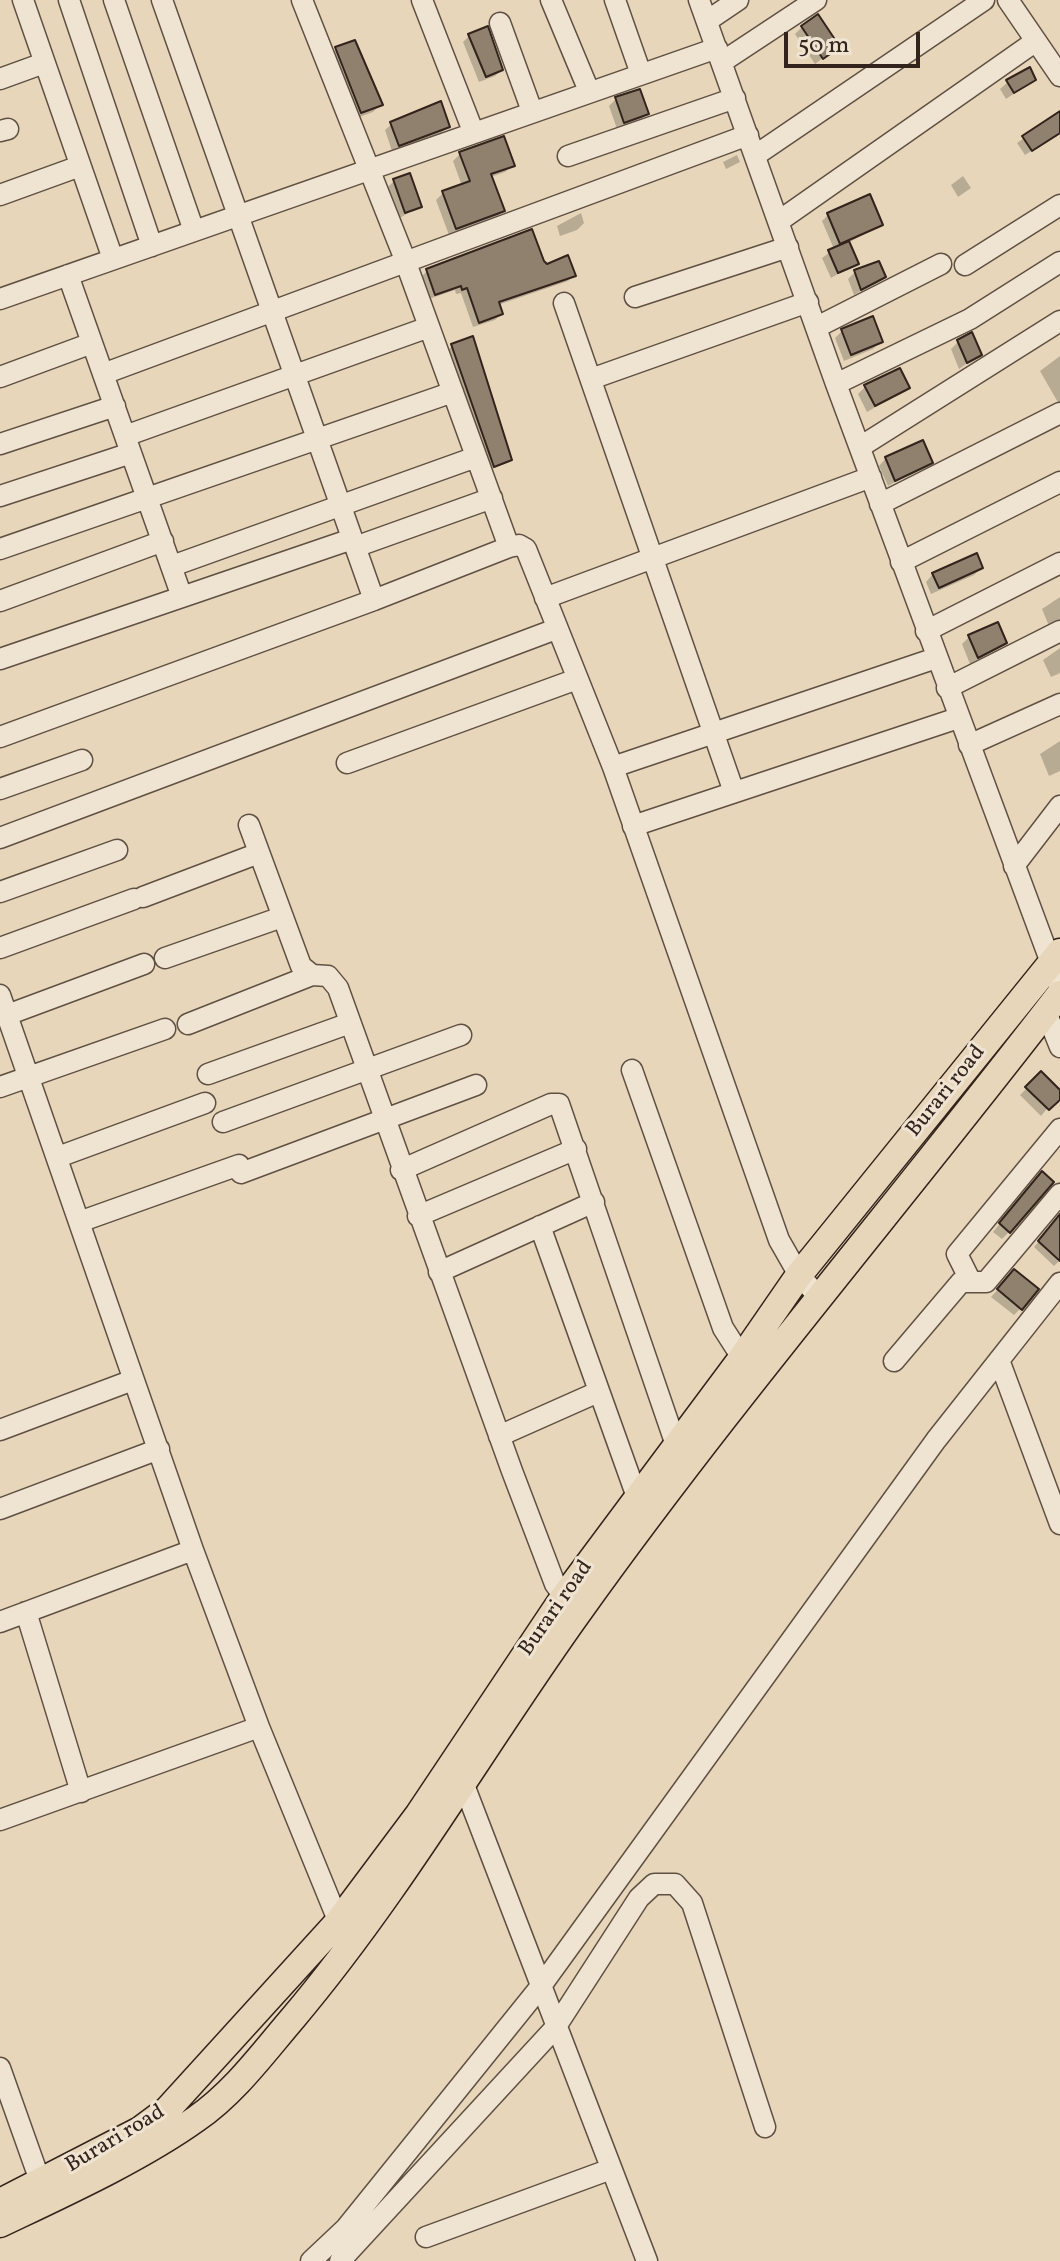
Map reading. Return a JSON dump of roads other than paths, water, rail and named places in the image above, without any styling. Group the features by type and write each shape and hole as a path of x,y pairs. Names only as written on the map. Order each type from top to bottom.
{"main road":[{"name":"Burari road","path":"570,1605 749,1368 799,1275 1057,967"},
{"name":"Burari road","path":"0,2202 44,2192 195,2120 222,2098 350,1947 637,1497 676,1445 819,1297 1053,1003"},
{"name":"Burari road","path":"0,2224 167,2110 338,1922 455,1778"}],"street":[{"path":"23,0 113,259"},
{"path":"69,0 152,246"},
{"path":"114,0 194,231"},
{"path":"162,0 374,600"},
{"path":"302,0 405,261 509,547"},
{"path":"422,0 473,131"},
{"path":"551,0 589,91"},
{"path":"615,0 641,74"},
{"path":"699,0 958,718 1014,866 1057,967"},
{"path":"707,21 738,0"},
{"path":"0,299 589,91 641,74 720,55 816,0"},
{"path":"756,155 984,0"},
{"path":"1008,0 1036,41 1056,62"},
{"path":"500,23 532,111"},
{"path":"779,221 1036,41"},
{"path":"0,79 44,63"},
{"path":"568,156 735,98"},
{"path":"103,374 748,135"},
{"path":"0,195 80,166"},
{"path":"965,265 1060,205"},
{"path":"635,297 788,247"},
{"path":"836,384 970,319 1060,262"},
{"path":"817,327 941,264"},
{"path":"68,275 182,597"},
{"path":"591,379 808,302"},
{"path":"564,303 655,557 734,792"},
{"path":"860,447 1060,321"},
{"path":"0,496 295,375 429,327"},
{"path":"0,377 92,343"},
{"path":"0,549 453,392"},
{"path":"0,444 115,406"},
{"path":"880,504 1060,413"},
{"path":"172,566 476,457"},
{"path":"545,598 871,477"},
{"path":"901,562 1060,482"},
{"path":"0,659 492,498"},
{"path":"0,601 163,541"},
{"path":"0,737 374,600 509,547 519,545 526,549 613,767 779,1240 799,1275 819,1297"},
{"path":"926,631 1060,563"},
{"path":"0,838 556,629"},
{"path":"947,688 1060,631"},
{"path":"613,767 936,658"},
{"path":"347,763 577,679"},
{"path":"969,745 1060,704"},
{"path":"633,826 958,718"},
{"path":"0,789 82,760"},
{"path":"1014,866 1060,806"},
{"path":"249,825 301,966 312,975"},
{"path":"0,892 117,850"},
{"path":"0,948 259,853"},
{"path":"165,958 282,917"},
{"path":"144,964 3,1005 193,1550 259,1727 350,1947"},
{"path":"188,1024 312,975 328,976 333,980 499,1436 570,1605"},
{"path":"1053,1003 1060,1047"},
{"path":"208,1074 350,1023"},
{"path":"0,1087 165,1029"},
{"path":"223,1122 461,1035"},
{"path":"632,1070 723,1328 749,1368"},
{"path":"79,1222 239,1165 241,1173 476,1085"},
{"path":"58,1157 205,1103"},
{"path":"401,1170 551,1104 559,1104 676,1445"},
{"path":"970,1280 957,1254 1060,1129"},
{"path":"418,1216 576,1149"},
{"path":"894,1361 958,1284 970,1280 986,1282 1060,1194"},
{"path":"439,1272 594,1202"},
{"path":"540,1226 637,1497"},
{"path":"311,2261 346,2228 548,2008 909,1477 1060,1283"},
{"path":"999,1360 1060,1524"},
{"path":"0,1430 133,1380"},
{"path":"499,1436 598,1392"},
{"path":"0,1509 159,1449"},
{"path":"0,1622 193,1550"},
{"path":"26,1612 81,1792"},
{"path":"0,1820 259,1727"},
{"path":"455,1778 647,2261"},
{"path":"340,2261 639,1898 654,1884 675,1884 684,1891 698,1919 765,2127"},
{"path":"0,2068 44,2192"},
{"path":"426,2237 611,2169"}]}
